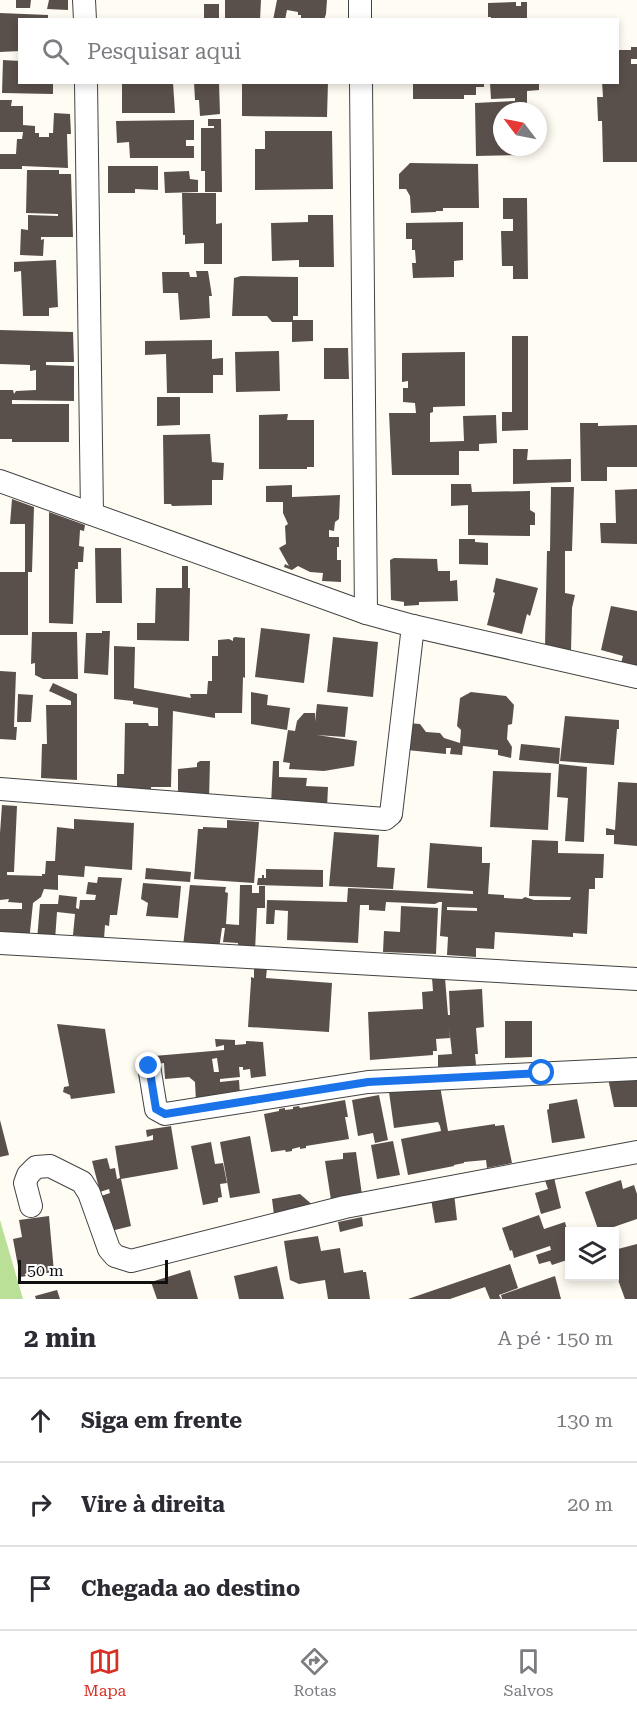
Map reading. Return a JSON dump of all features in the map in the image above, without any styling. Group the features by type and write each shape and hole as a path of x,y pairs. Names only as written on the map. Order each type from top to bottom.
{"street":[{"path":"84,0 85,18"},
{"path":"360,0 360,18"},
{"path":"86,84 92,514"},
{"path":"361,84 366,613"},
{"path":"0,481 366,613 413,626 637,677"},
{"path":"0,789 385,819 391,814 413,626"},
{"path":"0,943 637,979"},
{"path":"149,1066 156,1109 165,1114 368,1082 637,1069"},
{"path":"31,1206 25,1183 28,1174 36,1167 50,1166 82,1182 89,1193 110,1249 116,1256 131,1261 345,1207 637,1152"}],"green space":[{"path":"0,1220 23,1299 0,1299"}],"building":[{"path":"16,0 31,0 30,8 16,8"},
{"path":"49,0 68,0 68,10 47,9"},
{"path":"225,0 261,0 260,18 225,18"},
{"path":"277,0 327,0 325,18 301,18 298,12 287,10 285,18 273,18"},
{"path":"516,2 516,6 521,6 521,2 527,2 527,18 488,17 488,3"},
{"path":"204,4 219,4 219,18 204,18"},
{"path":"0,13 48,15 48,18 18,18 18,51 0,52"},
{"path":"631,47 637,47 637,59 631,59 631,64 637,64 637,162 603,162 602,121 598,121 597,97 603,97 602,84 619,84 619,50 631,50"},
{"path":"3,60 18,61 18,84 53,84 53,94 2,93"},
{"path":"122,84 173,84 175,113 122,113"},
{"path":"194,84 219,84 220,114 200,116 199,100 195,100"},
{"path":"242,84 328,84 327,117 242,116"},
{"path":"413,84 484,84 484,87 476,87 476,95 464,95 464,99 413,99"},
{"path":"490,84 539,84 539,90 527,91 527,102 495,102 515,101 515,98 491,99"},
{"path":"0,100 12,100 11,106 23,106 23,125 35,126 35,133 39,133 39,137 49,137 49,133 53,133 54,113 70,114 71,134 67,134 68,168 22,166 22,169 0,169 0,154 16,154 17,139 22,139 23,132 0,132"},
{"path":"493,102 493,156 476,156 475,103"},
{"path":"208,119 221,119 222,192 205,192 205,171 201,171 201,128 214,128 214,126 208,126"},
{"path":"194,120 194,140 186,140 186,146 194,146 194,158 130,158 129,142 117,143 116,121"},
{"path":"265,131 332,131 333,189 255,190 255,149 265,149"},
{"path":"410,163 478,164 479,208 443,208 443,211 411,213 410,196 406,189 399,189 399,174"},
{"path":"108,166 158,166 158,190 135,189 135,193 108,193"},
{"path":"27,170 59,170 59,174 71,174 73,237 41,237 41,240 44,239 43,256 20,255 21,229 28,230 28,215 58,216 58,214 26,213"},
{"path":"189,171 190,179 198,180 198,192 165,193 164,172"},
{"path":"182,193 216,193 216,224 222,223 222,264 204,264 204,243 185,244"},
{"path":"503,198 527,198 528,279 513,279 513,266 502,266 501,231 513,231 513,219 503,219"},
{"path":"308,215 333,215 334,267 299,267 299,260 272,261 271,223 308,222"},
{"path":"463,222 463,260 454,261 454,277 413,278 412,263 416,263 415,250 412,250 412,239 406,239 406,223"},
{"path":"56,260 58,307 49,308 49,316 23,316 21,271 14,272 14,262"},
{"path":"196,271 208,271 212,296 209,296 210,318 180,320 178,293 163,293 162,272 189,272 190,277 197,277"},
{"path":"241,276 298,277 298,316 293,316 293,320 313,320 313,341 292,342 292,322 272,322 267,316 232,316 234,278"},
{"path":"0,330 73,332 74,362 46,362 46,365 74,366 74,401 12,400 12,404 69,404 69,442 12,442 12,439 0,439 0,390 13,390 14,394 16,391 36,390 36,370 30,371 30,365 0,364"},
{"path":"512,336 528,336 528,430 502,431 502,412 512,412"},
{"path":"212,340 212,359 223,358 223,375 213,375 213,393 167,393 166,354 145,355 145,341"},
{"path":"324,348 348,348 349,379 324,379"},
{"path":"279,351 280,391 236,392 235,352"},
{"path":"465,352 465,406 433,407 433,412 430,413 430,442 464,441 463,416 496,415 497,443 479,444 479,451 459,451 459,475 392,475 389,413 416,413 415,403 403,402 403,388 408,388 408,381 402,382 402,353"},
{"path":"157,397 180,397 180,425 157,426"},
{"path":"288,414 287,420 314,420 314,467 259,469 259,415"},
{"path":"580,423 598,423 598,426 637,425 637,467 607,467 607,481 581,481"},
{"path":"210,434 212,462 224,463 223,480 212,480 212,505 172,506 164,504 163,435"},
{"path":"513,449 528,449 527,460 571,459 571,482 513,484"},
{"path":"451,484 471,484 472,492 530,491 530,510 535,513 535,525 530,525 530,536 468,535 468,505 451,506"},
{"path":"292,485 292,497 340,495 339,519 335,522 334,531 329,530 329,537 339,537 337,560 341,560 341,582 322,581 323,573 310,572 298,566 292,570 284,567 285,564 289,566 279,548 286,544 285,526 288,524 283,513 283,502 266,502 266,486"},
{"path":"551,487 574,487 572,551 565,551 565,593 575,595 572,608 571,652 545,646"},
{"path":"637,489 637,544 601,543 600,523 616,523 615,490"},
{"path":"12,499 34,507 32,572 28,572 28,635 0,635 0,572 25,572 25,524 10,524"},
{"path":"49,512 85,525 84,531 80,530 79,546 84,547 83,562 78,562 78,569 75,569 73,624 49,623"},
{"path":"459,539 475,539 475,542 488,543 488,565 459,564"},
{"path":"95,548 121,548 122,603 96,603"},
{"path":"394,558 437,559 438,571 450,571 450,581 457,580 458,601 419,602 419,605 404,606 404,602 391,600 390,560"},
{"path":"182,566 188,566 189,641 137,640 137,623 155,623 156,588 182,588"},
{"path":"496,578 538,588 530,616 527,614 522,634 487,625 495,593 493,592"},
{"path":"611,606 637,611 637,667 621,663 623,656 601,650"},
{"path":"261,628 310,634 304,683 255,677"},
{"path":"102,631 110,631 108,675 84,673 86,633 102,633"},
{"path":"32,632 77,632 78,679 43,679 35,675 35,663 31,664"},
{"path":"235,637 245,638 242,713 215,713 215,718 173,711 171,787 151,787 151,794 117,797 117,774 124,774 125,723 148,723 149,726 158,726 158,708 133,704 133,701 114,699 114,646 135,647 134,688 191,698 190,694 207,694 208,681 212,681 212,656 218,656 218,640 233,641"},
{"path":"333,637 378,642 373,697 327,692"},
{"path":"0,671 16,672 14,727 17,727 16,740 0,739"},
{"path":"53,683 77,694 77,780 41,778 42,744 47,744 46,705 71,705 71,701 49,691"},
{"path":"251,692 268,695 267,705 290,708 287,730 251,724"},
{"path":"471,692 506,696 514,705 512,724 508,725 507,739 512,747 511,758 498,755 498,750 463,746 462,755 450,754 451,748 446,748 446,754 407,750 408,723 420,724 426,732 440,733 444,738 460,743 461,730 457,726 460,698"},
{"path":"18,694 33,695 31,722 17,722"},
{"path":"317,704 348,707 345,737 317,735 357,741 354,766 324,771 289,769 290,763 283,762 288,730 295,731 297,721 304,713 315,713 315,722"},
{"path":"565,716 619,720 614,765 560,761"},
{"path":"521,744 560,748 559,764 519,760"},
{"path":"200,761 210,761 209,800 178,799 178,769 197,767"},
{"path":"273,761 279,761 279,777 307,778 306,786 328,787 327,808 271,806"},
{"path":"559,764 587,767 584,842 565,841 568,798 557,797"},
{"path":"493,771 551,773 548,830 490,827"},
{"path":"618,782 637,783 637,846 614,844 614,835 606,835 606,828 615,830"},
{"path":"2,805 17,806 14,872 7,872 7,875 42,876 45,874 46,861 55,861 57,827 74,829 74,819 134,823 132,870 85,866 84,877 58,875 58,890 44,889 41,897 33,903 28,940 0,937 0,909 22,909 22,903 8,902 9,899 0,900"},
{"path":"227,820 259,822 254,883 194,879 198,829 203,829 203,827 227,828"},
{"path":"334,832 379,835 377,867 395,868 393,889 329,886"},
{"path":"532,840 558,841 558,853 604,854 603,878 595,878 595,889 589,889 587,934 573,933 573,937 495,932 494,949 476,948 476,957 447,955 448,937 440,936 442,902 435,904 386,902 385,911 369,910 369,905 360,905 358,943 287,940 288,911 275,910 274,924 266,924 267,900 347,902 348,888 473,894 473,891 427,888 430,843 482,847 482,863 490,863 488,894 504,895 504,898 522,899 525,897 534,900 570,900 571,897 529,896","holes":["447,907 477,908 477,911 447,910"]},
{"path":"146,868 191,872 190,882 145,879"},
{"path":"266,869 323,870 323,887 257,885 258,878 264,875 266,878"},
{"path":"98,877 122,878 117,915 110,915 109,926 105,925 104,939 73,935 75,914 57,912 55,940 37,940 40,904 58,904 59,895 77,897 76,908 79,909 80,900 95,900 96,895 86,894 88,882 97,883"},
{"path":"143,883 181,886 178,918 146,916 148,903 141,899"},
{"path":"190,885 226,887 225,892 228,893 226,924 239,925 240,885 252,885 252,893 259,893 259,886 265,886 265,908 257,908 255,951 238,946 238,943 223,942 225,928 222,928 219,949 183,946"},
{"path":"401,906 438,908 436,954 383,952 384,931 400,932"},
{"path":"254,967 267,968 266,978 332,983 329,1032 248,1027 251,977 254,978"},
{"path":"432,978 445,978 448,1015 450,1015 449,991 482,989 484,1027 476,1028 478,1054 475,1054 476,1065 438,1067 438,1055 452,1054 449,1027 450,1038 436,1039 437,1051 433,1051 433,1055 370,1060 368,1012 423,1009 422,992 433,991"},
{"path":"505,1021 532,1021 532,1057 505,1058"},
{"path":"57,1024 105,1029 115,1093 71,1099 70,1095 63,1092 64,1087 69,1086"},
{"path":"215,1039 235,1040 235,1045 246,1044 246,1041 263,1042 266,1076 251,1078 250,1069 243,1070 243,1067 239,1067 240,1077 220,1079 220,1082 239,1080 240,1095 196,1102 195,1082 189,1077 165,1079 164,1063 155,1064 154,1056 224,1050 224,1045 216,1047","holes":["217,1058 219,1072 214,1072 212,1059"]},
{"path":"637,1077 637,1107 614,1107 608,1078"},
{"path":"440,1086 448,1131 495,1124 495,1126 504,1125 512,1163 487,1168 486,1160 464,1162 408,1175 401,1139 441,1131 440,1126 438,1122 394,1128 389,1092"},
{"path":"379,1095 388,1140 375,1143 373,1133 358,1136 352,1100"},
{"path":"577,1099 585,1138 552,1143 547,1110 549,1104"},
{"path":"345,1100 349,1139 300,1149 300,1147 286,1152 285,1150 271,1152 264,1114 279,1111 279,1109 293,1109 293,1107 299,1106 300,1108"},
{"path":"0,1120 9,1155 0,1157"},
{"path":"171,1126 178,1169 121,1179 131,1226 111,1231 101,1196 110,1193 109,1189 100,1192 92,1161 107,1158 110,1169 115,1168 117,1179 120,1178 115,1146 153,1140 153,1135 147,1137 146,1130"},
{"path":"250,1136 260,1193 230,1198 220,1142"},
{"path":"393,1141 400,1175 377,1179 371,1145"},
{"path":"211,1142 215,1164 223,1163 227,1183 220,1184 222,1197 218,1198 218,1202 203,1205 191,1146"},
{"path":"356,1152 362,1195 331,1200 325,1161 343,1159 343,1153"},
{"path":"553,1173 561,1208 541,1214 535,1193 548,1189 543,1175"},
{"path":"621,1180 623,1189 634,1185 637,1194 637,1219 614,1227 597,1227 585,1192"},
{"path":"454,1193 457,1220 435,1223 431,1199"},
{"path":"300,1194 315,1207 274,1215 272,1199"},
{"path":"539,1215 544,1229 565,1222 565,1261 552,1265 550,1261 539,1264 536,1255 551,1250 550,1246 514,1258 502,1228"},
{"path":"49,1216 54,1272 20,1277 13,1239 22,1237 19,1220"},
{"path":"362,1217 363,1226 340,1232 338,1222"},
{"path":"318,1236 321,1251 340,1248 344,1273 363,1270 366,1272 370,1299 328,1299 325,1280 299,1284 290,1280 284,1241"},
{"path":"637,1244 637,1299 625,1299 618,1281 619,1249"},
{"path":"510,1264 518,1288 499,1295 501,1299 490,1299 485,1287 450,1299 408,1299"},
{"path":"277,1266 284,1299 239,1299 234,1276"},
{"path":"190,1270 198,1299 157,1299 151,1282"},
{"path":"555,1276 561,1299 502,1299 501,1295"},
{"path":"57,1290 60,1299 36,1299 35,1296"}],"route":[{"path":"149,1066 156,1109 165,1114 368,1082 542,1073"}]}
